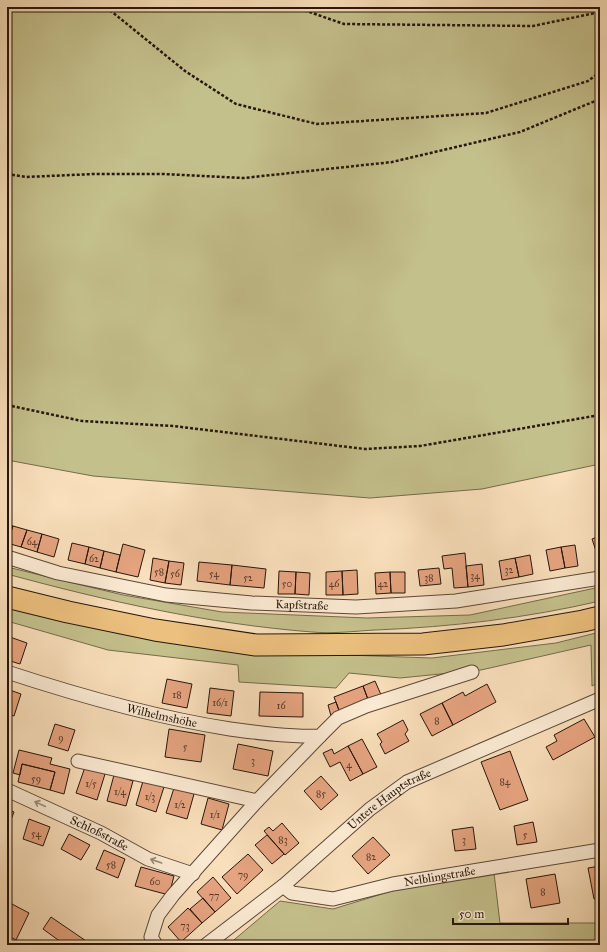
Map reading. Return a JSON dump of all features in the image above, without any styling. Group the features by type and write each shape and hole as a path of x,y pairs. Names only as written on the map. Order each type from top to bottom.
{"main road":[{"path":"7,596 68,612 140,627 256,645 423,644 503,635 600,617"}],"street":[{"name":"Kapfstraße","path":"7,557 58,573 166,595 252,603 356,608 456,601 600,578"},
{"name":"Wilhelmshöhe","path":"7,672 74,694 171,718 290,737 320,736"},
{"path":"156,945 151,937 158,915 173,895 257,801 338,718 366,706 472,672"},
{"name":"Untere Hauptstraße","path":"206,945 283,886 370,809 407,782 600,699"},
{"path":"78,761 257,801"},
{"name":"Schloßstraße","path":"7,790 101,833 148,859 193,874"},
{"name":"Nelblingstraße","path":"283,886 292,893 333,899 400,883 600,850"}],"path":[{"path":"106,7 185,71 236,104 317,124 486,113 588,81 600,72"},
{"path":"295,7 344,24 533,26 600,12"},
{"path":"7,174 26,178 94,174 164,174 244,178 392,162 520,132 600,99"},
{"path":"7,405 82,421 173,426 365,449 420,446 600,415"}],"shaded area":[{"path":"7,7 600,7 600,464 482,489 370,498 93,476 7,460"},
{"path":"7,567 123,595 222,612 367,618 470,615 600,587 600,601 489,621 404,629 320,633 196,617 120,602 7,574"},
{"path":"7,603 231,651 432,658 556,643 600,632 600,682 592,686 591,645 481,670 400,678 349,673 336,688 239,682 238,665 108,650 7,621"},
{"path":"494,873 500,923 600,923 600,945 228,945 280,901 333,909 408,886"}],"building":[{"path":"7,524 13,526 7,543"},
{"path":"13,526 27,530 21,547 7,543"},
{"path":"27,530 42,534 37,552 21,547"},
{"path":"42,534 59,539 54,557 37,552"},
{"path":"600,536 600,560 599,560 592,539"},
{"path":"72,543 89,547 85,564 68,560"},
{"path":"123,544 145,550 138,577 116,572"},
{"path":"575,545 578,566 565,568 561,547"},
{"path":"89,547 104,551 100,568 85,564"},
{"path":"561,547 565,568 550,571 546,550"},
{"path":"104,551 120,555 116,572 100,568"},
{"path":"465,553 468,587 454,588 452,568 444,569 442,556"},
{"path":"530,555 533,574 519,577 515,558"},
{"path":"153,558 169,561 165,583 150,580"},
{"path":"515,558 519,577 502,580 499,561"},
{"path":"169,561 184,563 181,585 165,583"},
{"path":"199,562 232,565 230,585 197,581"},
{"path":"482,564 484,585 468,587 466,566"},
{"path":"232,565 266,569 264,588 230,585"},
{"path":"439,568 441,584 420,586 418,570"},
{"path":"357,570 358,594 343,595 342,571"},
{"path":"279,571 296,572 295,594 278,594"},
{"path":"342,571 343,595 326,595 326,572"},
{"path":"296,572 310,573 309,595 295,594"},
{"path":"390,572 405,572 405,593 391,593"},
{"path":"390,572 391,593 376,594 375,573"},
{"path":"7,636 27,643 20,664 7,660"},
{"path":"167,679 192,684 187,708 162,703"},
{"path":"375,681 382,697 369,702 363,686"},
{"path":"487,684 496,702 453,725 442,703 463,692 465,696"},
{"path":"363,686 369,702 340,713 334,697"},
{"path":"210,688 234,691 231,716 207,713"},
{"path":"7,689 21,694 14,716 7,714"},
{"path":"260,692 303,693 303,717 259,716"},
{"path":"336,702 340,713 331,716 328,705"},
{"path":"442,703 453,725 432,736 420,714"},
{"path":"584,719 595,737 553,760 546,747 557,741 554,735"},
{"path":"403,720 408,730 405,734 409,741 385,754 380,744 382,742 377,734"},
{"path":"55,724 75,730 68,751 48,745"},
{"path":"169,729 205,735 201,762 165,757"},
{"path":"362,739 377,767 363,774 348,746"},
{"path":"238,744 273,751 268,776 233,769"},
{"path":"348,746 363,774 350,781 340,762 330,767 323,753 332,749 334,754"},
{"path":"19,750 52,758 50,764 70,769 64,794 50,790 55,772 22,764 20,775 13,773"},
{"path":"510,751 528,800 500,810 481,762"},
{"path":"22,764 55,772 50,790 18,782"},
{"path":"85,767 105,774 97,800 76,793"},
{"path":"114,775 133,781 126,806 107,801"},
{"path":"321,776 338,795 321,810 304,791"},
{"path":"143,781 164,787 156,812 136,805"},
{"path":"174,788 194,794 187,819 166,813"},
{"path":"208,798 229,804 222,830 201,824"},
{"path":"7,809 14,812 7,830"},
{"path":"29,819 50,827 43,846 23,839"},
{"path":"533,822 537,842 517,845 514,826"},
{"path":"282,823 299,843 285,855 264,831 269,827 273,831"},
{"path":"473,827 476,849 455,851 452,830"},
{"path":"69,834 90,845 81,860 61,849"},
{"path":"267,835 284,854 272,864 255,845"},
{"path":"373,837 390,855 368,874 352,856"},
{"path":"104,850 125,859 118,878 96,869"},
{"path":"248,854 263,870 237,894 222,877"},
{"path":"600,866 600,898 594,899 588,868"},
{"path":"141,867 174,876 169,895 135,886"},
{"path":"555,874 560,903 531,908 526,879"},
{"path":"213,877 231,898 215,912 197,892"},
{"path":"203,898 215,912 202,923 190,909"},
{"path":"12,904 29,913 16,940 7,935 7,915"},
{"path":"188,908 202,923 181,942 168,927"},
{"path":"51,917 92,945 65,945 43,929"}]}
